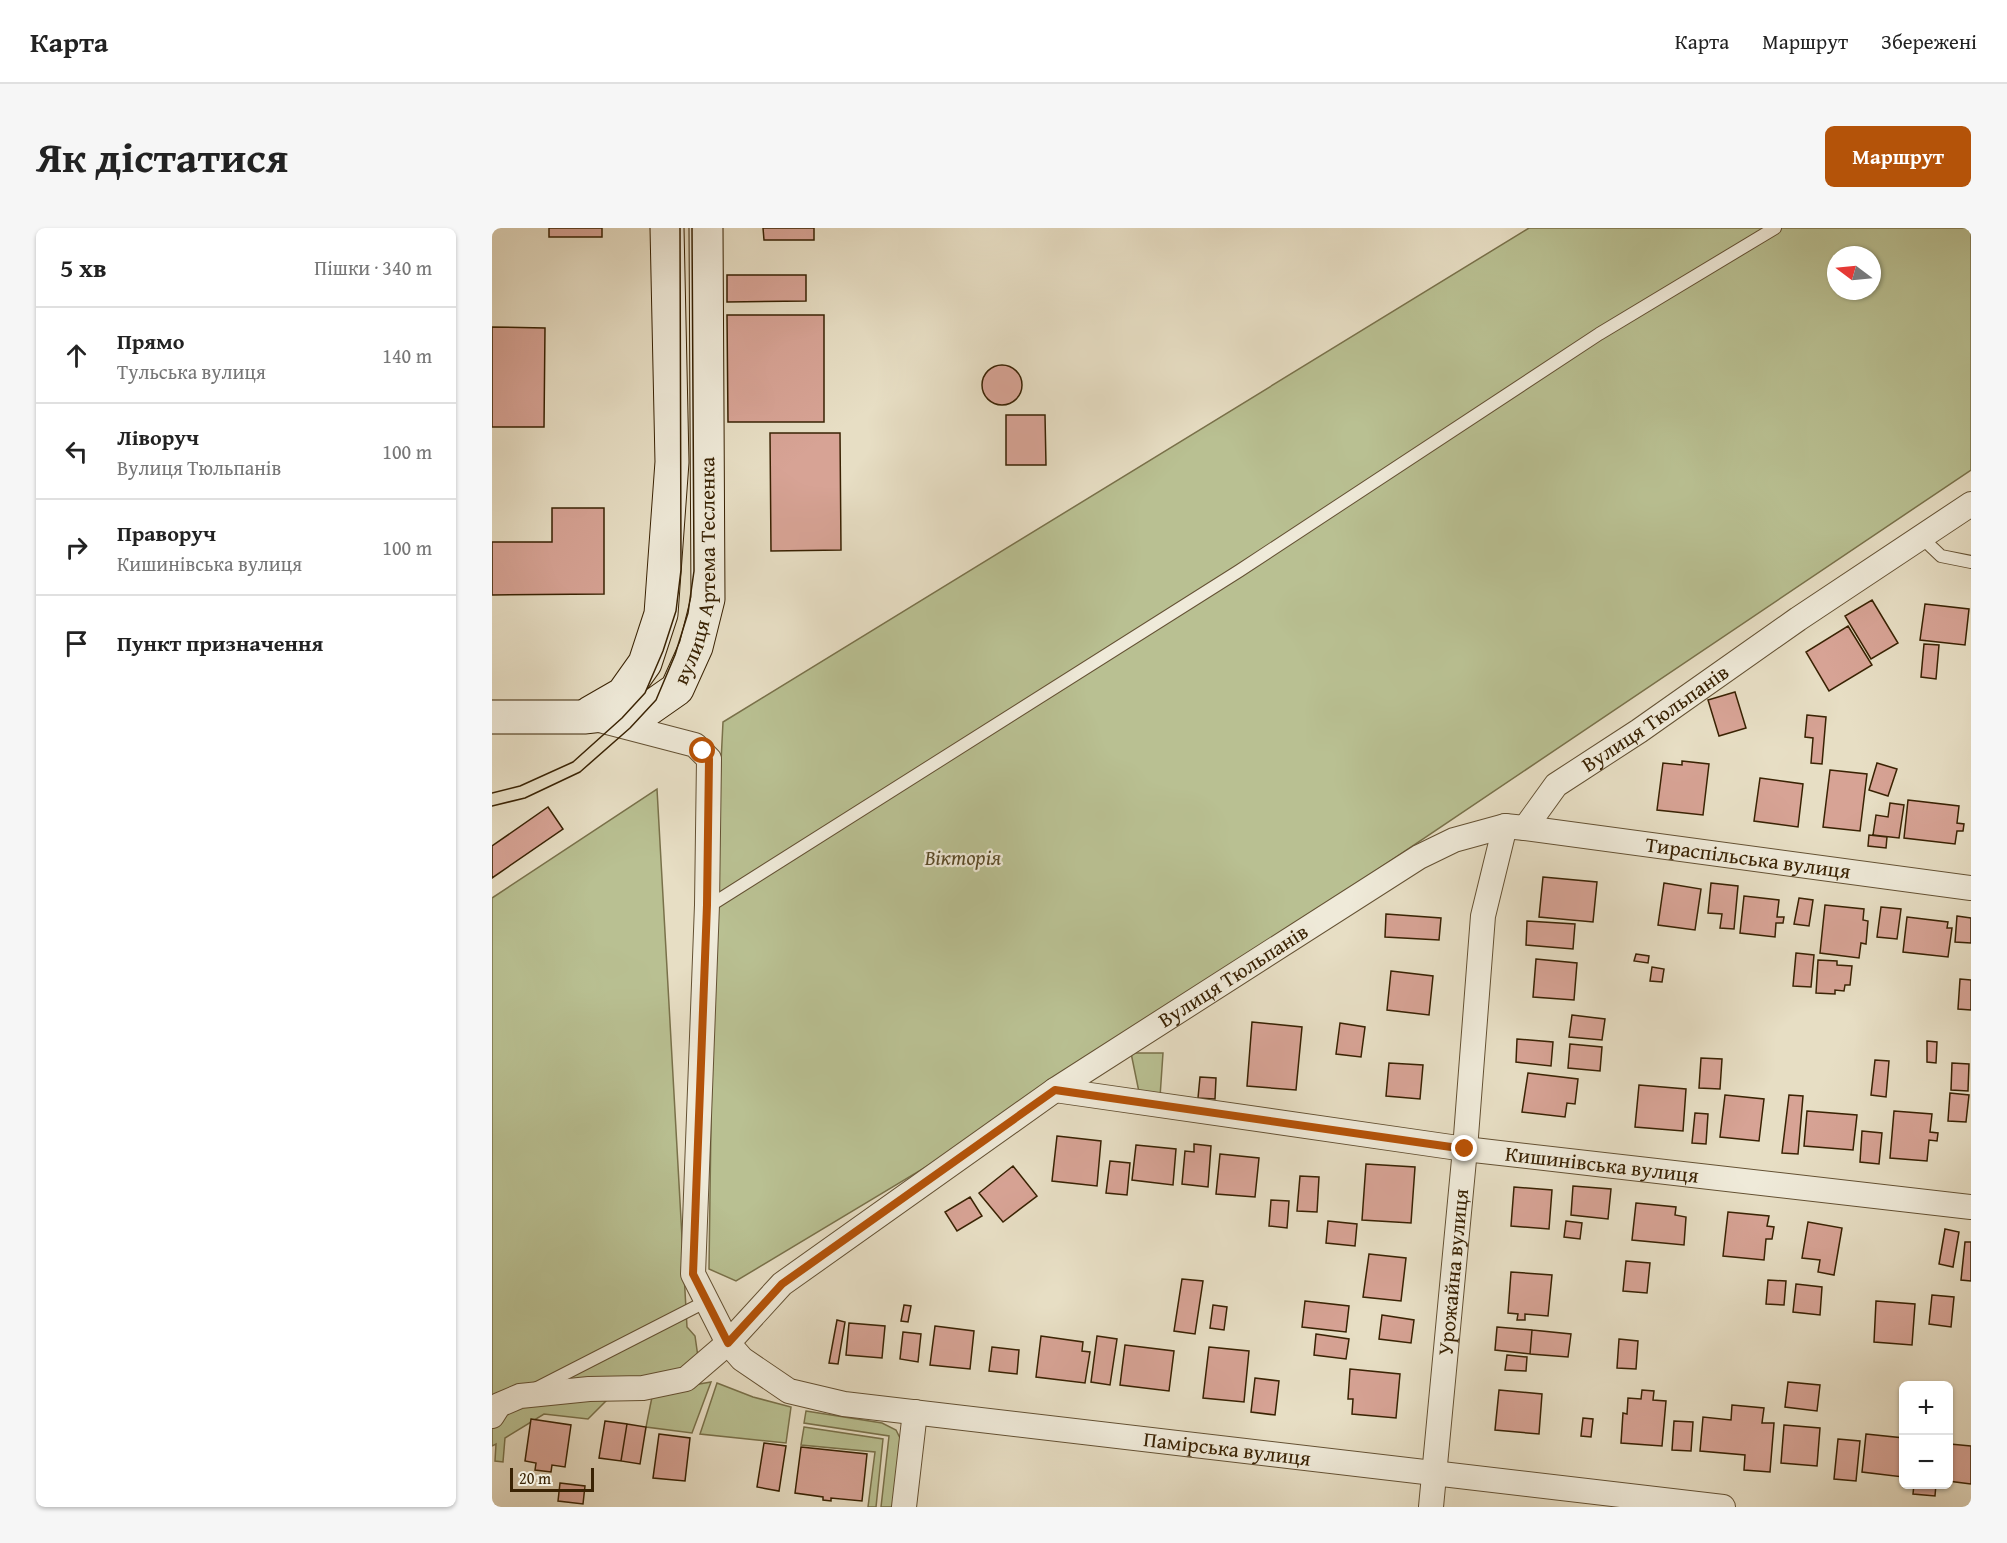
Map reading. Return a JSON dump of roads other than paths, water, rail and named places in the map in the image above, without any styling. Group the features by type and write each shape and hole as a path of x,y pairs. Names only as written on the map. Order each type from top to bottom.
{"street":[{"name":"вулиця Артема Тесленка","path":"584,717 622,694 645,663 661,614 672,462 667,228"},
{"name":"вулиця Артема Тесленка","path":"584,717 647,710 677,689 699,638 708,599 709,552 706,228"},
{"name":"Вулиця Тюльпанів","path":"492,1416 499,1405 520,1396 589,1389 643,1388 687,1379 735,1351 782,1284 1055,1090 1419,857 1454,840 1515,827 1556,785 1639,731 1920,536 1971,504"},
{"path":"492,717 584,717 695,745 709,759 707,905 693,1274 735,1351"},
{"name":"Тираспільська вулиця","path":"1515,827 1971,888"},
{"name":"Урожайна вулиця","path":"1431,1507 1465,1149 1483,916 1515,827"},
{"name":"Кишинівська вулиця","path":"1055,1090 1465,1149 1971,1207"},
{"name":"Памірська вулиця","path":"735,1351 789,1391 844,1404 1723,1507"},
{"path":"904,1507 915,1412"}],"lane":[{"path":"707,905 714,903 1239,571 1599,334 1774,228"},
{"path":"1920,536 1941,556 1971,562"},
{"path":"520,1396 707,1301"}],"tram line":[{"path":"492,793 520,786 573,762 622,718 645,693 663,651 676,611 681,570 680,228"},
{"path":"492,806 525,798 580,772 630,728 656,700 675,655 688,613 694,571 692,228"}],"park label":[{"name":"Вікторія","path":"963,858"}]}
